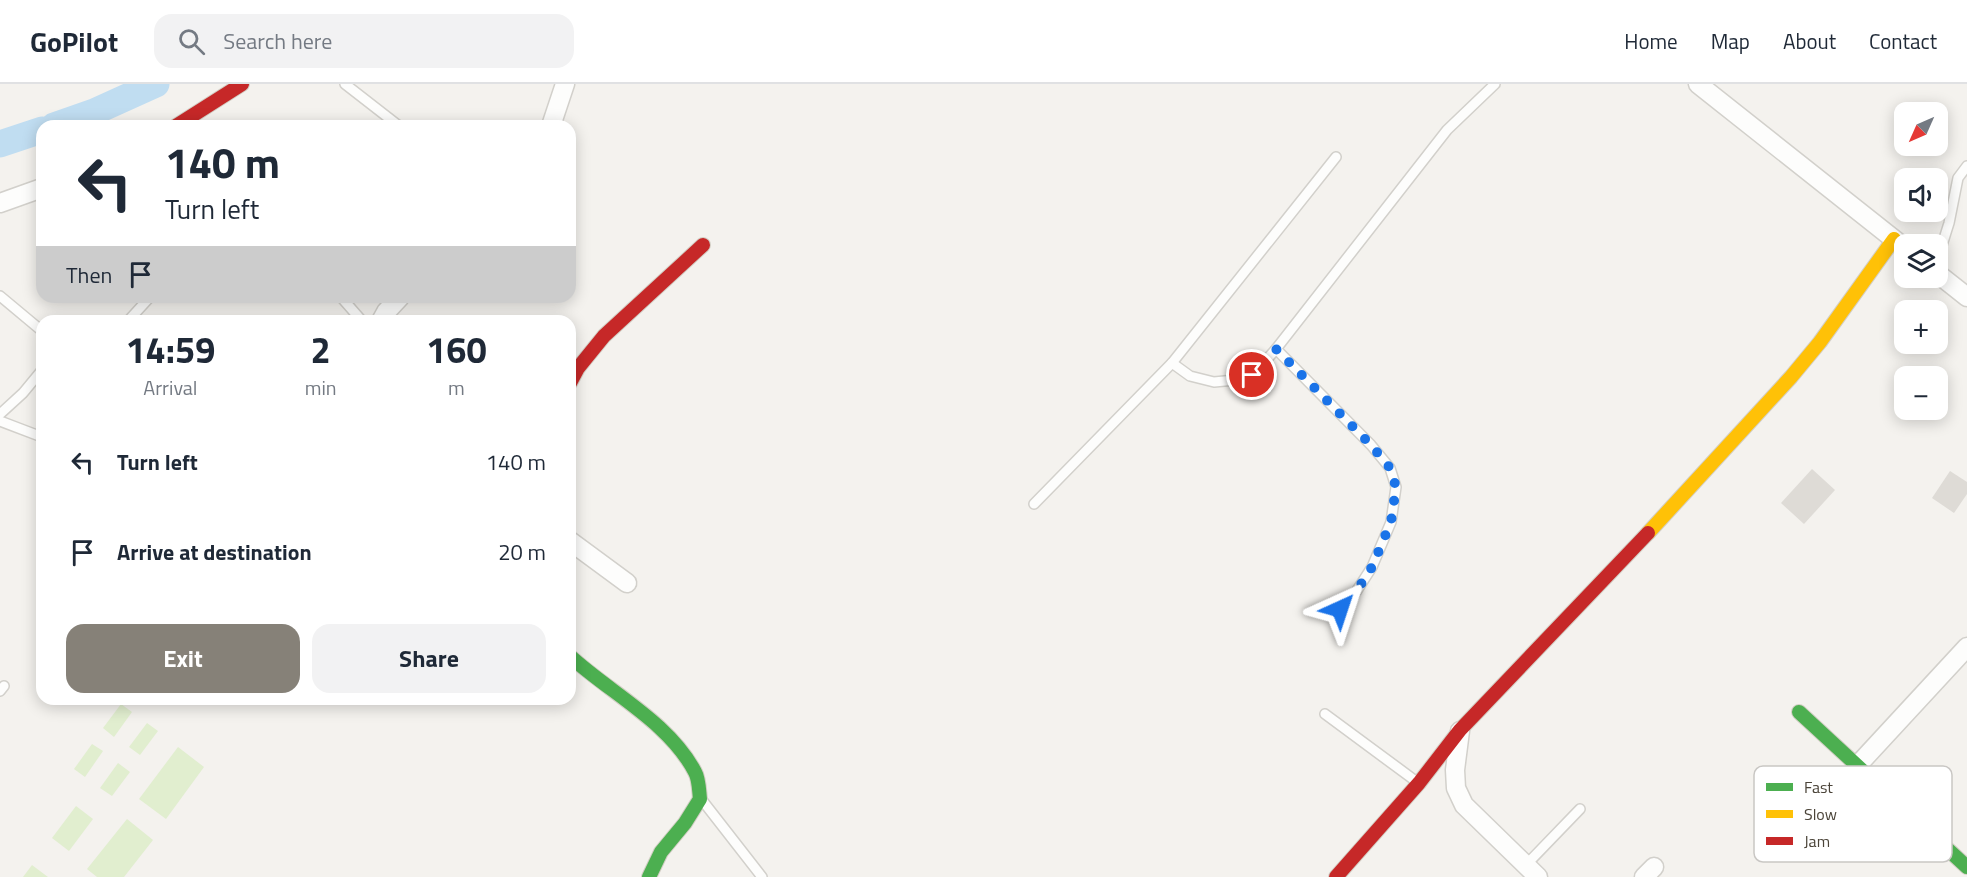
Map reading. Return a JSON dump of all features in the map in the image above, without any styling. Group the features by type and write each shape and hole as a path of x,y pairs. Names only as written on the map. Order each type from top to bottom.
{"street":[{"path":"185,120 242,84"},
{"path":"553,120 565,84"},
{"path":"1698,84 1894,240"},
{"path":"0,203 36,190"},
{"path":"576,372 604,336 703,245"},
{"path":"1336,877 1419,783 1460,729 1679,500 1791,377 1894,250"},
{"path":"1948,282 1967,297"},
{"path":"384,315 394,303"},
{"path":"576,545 627,583"},
{"path":"1799,712 1857,766 1967,647"},
{"path":"576,662 633,704 680,749 696,774 700,799 685,823 661,852 649,877"},
{"path":"1460,729 1455,771 1456,788 1464,805 1532,871"},
{"path":"1952,853 1967,867"}],"lane":[{"path":"345,84 391,120"},
{"path":"1172,363 1190,376 1214,382 1235,380 1252,375 1276,349 1447,130 1495,84"},
{"path":"1034,504 1172,363 1335,157"},
{"path":"1945,234 1958,178 1967,166"},
{"path":"0,296 36,327"},
{"path":"134,315 144,303"},
{"path":"346,303 357,315"},
{"path":"1276,349 1371,445 1390,468 1396,487 1391,522 1372,567 1354,595 1340,609"},
{"path":"0,414 36,377"},
{"path":"0,421 36,435"},
{"path":"1325,714 1419,783"},
{"path":"700,799 762,877"},
{"path":"1532,871 1580,809"}],"green space":[{"path":"120,705 132,712 114,737 103,728"},
{"path":"147,723 158,731 140,755 129,747"},
{"path":"92,744 103,751 85,777 74,769"},
{"path":"178,747 204,767 166,819 139,799"},
{"path":"118,763 130,772 112,796 100,788"},
{"path":"76,806 93,819 69,851 52,838"},
{"path":"127,819 153,840 124,877 97,877 87,869"},
{"path":"32,865 48,877 23,877"}],"building":[{"path":"1812,469 1835,490 1804,524 1781,503"},
{"path":"1950,471 1967,482 1967,494 1954,513 1932,498"}],"waterway":[{"path":"71,120 156,84"},
{"path":"0,144 36,132"}],"traffic: fast":[{"path":"576,661 655,723 684,754 696,775 700,799 685,823 661,852 649,877"},
{"path":"1799,712 1858,766"},
{"path":"1952,853 1967,867"}],"traffic: slow":[{"path":"1648,533 1791,377 1820,342 1894,239"}],"traffic: jam":[{"path":"185,120 242,84"},
{"path":"576,372 604,336 703,245"},
{"path":"1336,877 1419,783 1460,730 1648,533"}],"route":[{"path":"1252,375 1276,349 1335,407 1390,468 1396,487 1391,522 1372,567 1354,595 1340,609"}]}
